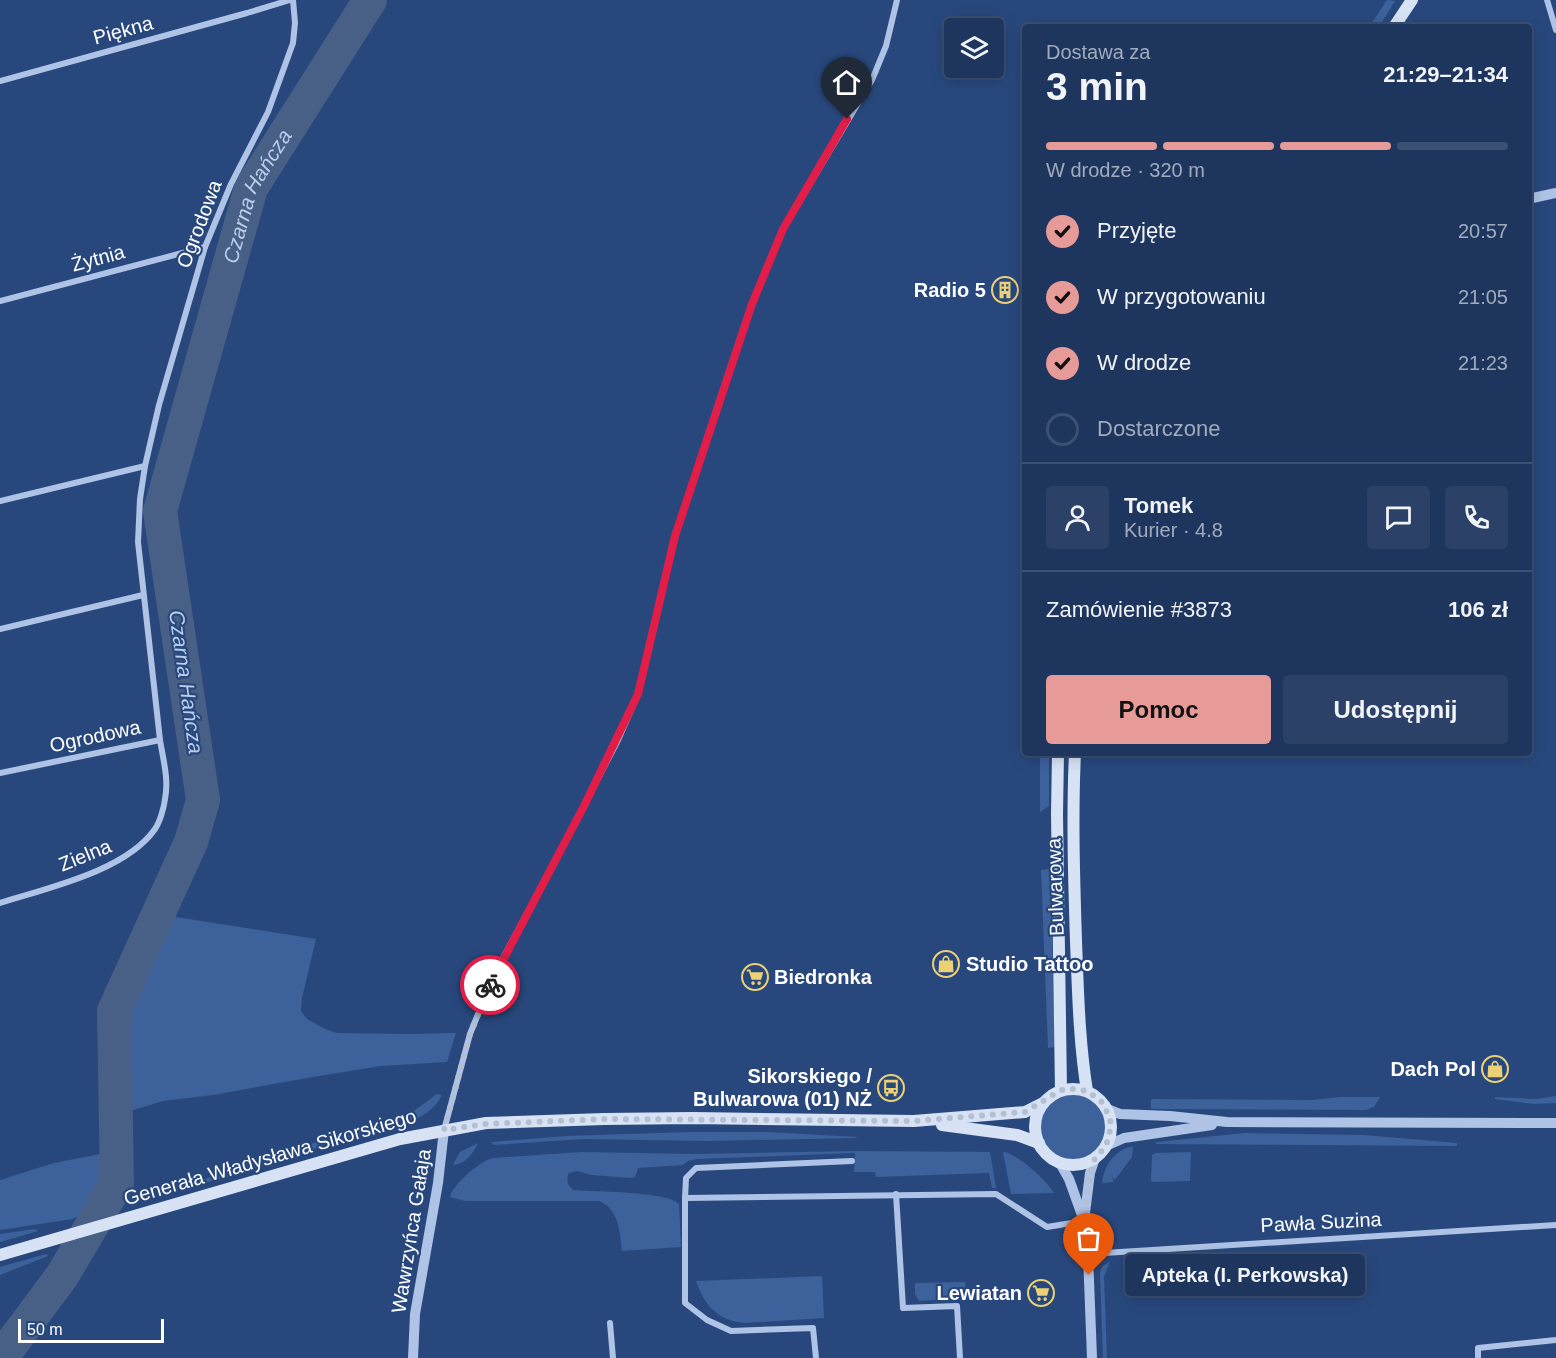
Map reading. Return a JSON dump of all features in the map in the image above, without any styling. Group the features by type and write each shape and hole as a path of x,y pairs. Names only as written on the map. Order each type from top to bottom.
{"main road":[{"path":"1396,24 1412,0"},
{"name":"Bulwarowa","path":"1058,756 1061,1090"},
{"name":"Bulwarowa","path":"1074,756 1072,806 1074,884 1081,1054 1087,1091"},
{"path":"1061,1090 1087,1091 1101,1101 1107,1109 1111,1127 1106,1146 1095,1158 1078,1165 1060,1163 1051,1158 1039,1143 1035,1133 1035,1122 1043,1103 1051,1095 1061,1090"},
{"name":"Generała Władysława Sikorskiego","path":"0,1255 400,1139 444,1130 486,1124 604,1119 914,1121 1025,1112 1043,1103"},
{"name":"Generała Władysława Sikorskiego","path":"914,1121 1017,1135 1039,1143"}],"street":[{"name":"Piękna","path":"0,81 291,0"},
{"name":"Ogrodowa","path":"0,773 160,740 138,542 140,499 145,466 159,405 205,247 231,184 268,112 293,43 295,23 291,0"},
{"name":"Wawrzyńca Gałaja","path":"413,1358 415,1314 439,1176 444,1130 470,1034 494,975 618,740 638,694 675,536 752,304 783,229 872,80 886,46 897,0"},
{"path":"1547,0 1556,30"},
{"path":"1532,198 1556,193"},
{"name":"Żytnia","path":"0,301 205,247"},
{"path":"0,501 145,466"},
{"path":"0,629 143,595"},
{"name":"Zielna","path":"0,903 86,875 127,857 156,829 165,800 166,788 160,740"},
{"path":"1107,1109 1120,1114 1227,1122 1556,1123"},
{"path":"1106,1146 1124,1138 1227,1122"},
{"path":"1084,1221 1090,1173 1095,1158"},
{"path":"816,1358 813,1328 731,1331 707,1320 685,1303 686,1178 696,1168 852,1161"},
{"path":"1060,1163 1069,1179 1084,1221 1088,1254 1092,1358"},
{"path":"896,1194 903,1308 957,1306 960,1358"},
{"path":"685,1198 996,1194 1047,1227 1084,1221"},
{"name":"Pawła Suzina","path":"1088,1254 1556,1225"},
{"path":"610,1323 613,1358"},
{"path":"1478,1358 1478,1348 1556,1340"}],"shaded area":[{"path":"1387,0 1395,1 1381,24 1371,24"},
{"path":"1040,756 1049,756 1049,806 1040,812"},
{"path":"1050,869 1055,1047 1048,1048 1041,870"},
{"path":"169,916 316,939 302,998 301,1011 307,1019 337,1033 456,1033 447,1062 381,1066 213,1095 163,1101 130,1111 121,1060 121,1021 128,1002 155,951"},
{"path":"1073,1089 1088,1092 1100,1100 1108,1112 1111,1127 1108,1142 1100,1154 1088,1162 1073,1165 1058,1162 1046,1154 1038,1142 1035,1127 1038,1112 1046,1100 1058,1092"},
{"path":"437,1094 441,1097 431,1109 418,1118 408,1121 407,1116"},
{"path":"1556,1096 1556,1103 1534,1104 1495,1099 1495,1097 1537,1099"},
{"path":"1380,1097 1374,1107 1366,1110 1151,1109 1153,1099 1312,1100"},
{"path":"380,1120 384,1121 384,1126 230,1176 154,1197 175,1187 233,1171"},
{"path":"767,1132 857,1137 707,1141 583,1139 494,1145 491,1142 566,1136"},
{"path":"1244,1133 1364,1135 1457,1143 1457,1146 1155,1144"},
{"path":"478,1143 468,1158 453,1165 460,1152"},
{"path":"1133,1146 1132,1157 1115,1180 1112,1177 1114,1182 1102,1183 1111,1159 1121,1151"},
{"path":"857,1151 990,1152 996,1188 992,1188 989,1173 876,1177 875,1172 854,1172 855,1153 697,1159 683,1165 638,1168 635,1177 631,1178 591,1175 577,1171 569,1173 568,1183 574,1190 646,1194 679,1204 681,1247 622,1251 615,1216 606,1205 599,1201 465,1201 450,1197 456,1186 468,1174 493,1158 581,1152 694,1154"},
{"path":"1003,1152 1016,1157 1031,1168 1054,1193 1011,1194"},
{"path":"1191,1152 1190,1181 1151,1181 1152,1155"},
{"path":"106,1153 108,1168 97,1202 92,1208 73,1219 0,1230 0,1180 54,1163"},
{"path":"35,1229 38,1231 0,1242 0,1234"},
{"path":"46,1254 48,1256 0,1275 0,1267"},
{"path":"1110,1261 1104,1277 1107,1358 1103,1358 1100,1273 1102,1267"},
{"path":"822,1276 824,1318 744,1323 726,1319 713,1310 696,1281"},
{"path":"965,1282 966,1298 919,1301 915,1294 915,1283"}],"waterway":[{"name":"Czarna Hańcza","path":"1,1358 62,1276 117,1183 114,1011 191,842 203,800 160,511 251,188 370,0"}],"way so far":[{"path":"490,985 470,1034 444,1130 486,1124 547,1120 693,1118 914,1121 1025,1112 1061,1090 1087,1091 1095,1095 1107,1109 1111,1127 1106,1146 1095,1158 1090,1173 1084,1221 1089,1275"}],"place":[{"name":"Radio 5","path":"1005,290"},
{"name":"Studio Tattoo","path":"946,964"},
{"name":"Biedronka","path":"755,977"},
{"name":"Dach Pol","path":"1495,1069"},
{"name":"Sikorskiego / Bulwarowa (01) NŻ","path":"891,1088"},
{"name":"Apteka (I. Perkowska)","path":"1089,1275"},
{"name":"Lewiatan","path":"1041,1293"}],"route":[{"path":"490,985 618,740 638,694 675,536 752,304 783,229 847,119"}]}
